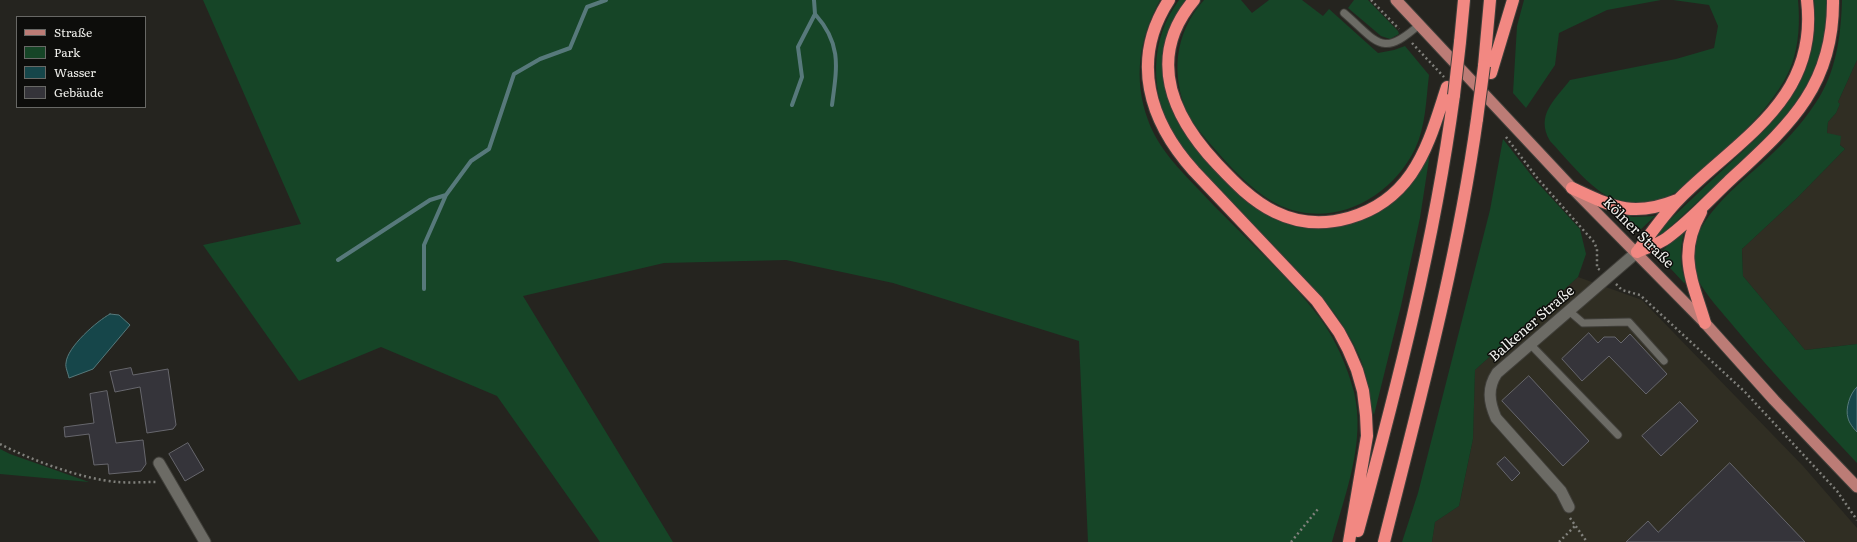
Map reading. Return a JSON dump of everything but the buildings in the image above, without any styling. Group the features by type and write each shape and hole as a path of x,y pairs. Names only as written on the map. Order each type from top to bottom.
{"highway":[{"path":"1169,0 1156,26 1149,57 1148,74 1150,92 1162,127 1181,156 1317,301 1339,332 1357,370 1363,391 1367,436 1349,542"},
{"path":"1194,0 1187,9 1178,27 1171,46 1168,64 1172,95 1179,112 1197,142 1237,184 1260,202 1288,217 1304,221 1338,221 1355,216 1386,200 1410,174 1424,153 1450,91"},
{"path":"1355,542 1386,426 1428,255 1448,138 1450,91 1460,42 1464,0"},
{"path":"1488,70 1490,0"},
{"path":"1384,542 1448,282 1461,221 1477,119 1488,70 1513,0"},
{"path":"1637,252 1657,224 1680,199 1766,119 1780,103 1791,86 1804,55 1807,38 1807,0"},
{"path":"1637,252 1666,239 1764,149 1803,105 1813,89 1826,58 1832,29 1832,0"},
{"path":"1572,188 1611,206 1635,210 1661,206 1680,199"},
{"path":"1705,323 1689,268 1688,254 1693,227 1706,203"}],"main road":[{"name":"Kölner Straße","path":"1396,0 1572,188 1637,252 1705,323 1774,400 1857,487"}],"street":[{"name":"Balkener Straße","path":"1569,507 1561,491 1496,418 1490,405 1490,390 1497,373 1637,252"},
{"path":"159,463 205,542"}],"lane":[{"path":"1344,13 1378,42 1385,45 1397,42 1420,24"},
{"path":"1569,311 1583,323 1629,322 1664,361"},
{"path":"1530,344 1618,435"}],"path":[{"path":"0,444 14,451 84,476 117,482 171,482"},
{"path":"1569,507 1570,520 1587,542"},
{"path":"1291,542 1318,509"},
{"path":"1559,542 1575,526"}],"shaded area":[{"path":"1857,60 1857,344 1805,350 1743,276 1742,249 1798,197 1845,149 1827,133 1828,122 1836,113 1840,104 1838,102"},
{"path":"1578,277 1642,300 1803,466 1857,528 1857,542 1432,542 1435,522 1459,506 1473,439 1475,370"}],"green space":[{"path":"203,0 1160,0 1147,29 1140,59 1143,105 1152,130 1177,167 1277,269 1320,318 1336,344 1351,382 1357,411 1356,449 1348,487 1332,542 1088,542 1079,341 893,283 786,260 664,263 523,296 673,542 600,542 497,396 381,347 299,381 203,245 301,224"},
{"path":"1179,0 1185,0 1174,19 1167,39 1164,59 1164,79 1168,98 1175,117 1186,136 1203,156 1291,224 1314,227 1336,226 1355,221 1372,213 1389,202 1404,188 1430,153 1420,218 1401,306 1374,415 1360,358 1337,317 1310,284 1194,162 1177,141 1165,118 1157,84 1156,66 1158,49 1162,32 1169,16"},
{"path":"1204,0 1241,0 1252,13 1269,0 1302,0 1323,16 1329,9 1378,53 1405,46 1429,75 1425,112 1419,140 1405,166 1391,182 1376,195 1359,204 1340,211 1321,214 1301,212 1281,206 1263,196 1240,176 1219,154 1192,121 1183,101 1179,86 1177,71 1181,41 1186,27"},
{"path":"1354,0 1368,0 1398,31 1399,34 1390,39 1381,36 1348,8"},
{"path":"1524,0 1661,0 1607,10 1559,33 1555,65 1526,108 1513,93 1517,26"},
{"path":"1673,0 1798,0 1799,16 1796,49 1792,64 1784,82 1759,115 1728,147 1681,189 1659,200 1640,204 1622,202 1607,196 1592,185 1550,141 1546,132 1546,116 1553,101 1570,80 1676,59 1714,48 1718,26 1709,5"},
{"path":"1814,0 1827,0 1825,27 1820,52 1812,75 1800,96 1770,134 1752,152 1665,232 1657,236 1655,234 1763,131 1793,95 1804,75 1811,53 1815,28"},
{"path":"1842,0 1857,0 1857,60 1838,102 1840,104 1836,113 1828,122 1827,133 1841,136 1840,145 1845,149 1798,197 1742,249 1742,252 1743,276 1805,350 1857,344 1857,387 1854,390 1853,428 1857,432 1857,463 1780,380 1715,304 1697,278 1693,259 1696,241 1704,224 1716,207 1787,139 1820,96 1826,85 1837,50 1841,25"},
{"path":"1503,139 1535,180 1580,229 1586,254 1578,277 1475,370 1473,439 1459,506 1435,522 1432,542 1402,542 1418,493 1490,210"},
{"path":"1620,214 1633,217 1655,216 1637,233"},
{"path":"1682,232 1684,232 1681,257 1682,270 1686,282 1684,283 1658,255"},
{"path":"0,449 10,454 89,482 0,474"}],"water":[{"path":"110,314 119,315 130,325 93,369 69,378 66,365 71,350 91,328"},
{"path":"1857,387 1857,432 1849,422 1847,410 1850,397"}],"waterway":[{"path":"424,289 424,245 446,195 471,161 489,149 514,74 540,59 570,48 587,7 606,0"},
{"path":"792,105 802,77 798,47 815,14 814,0"},
{"path":"815,14 824,25 830,36 836,56 832,105"},
{"path":"338,260 430,200 446,195"}]}
